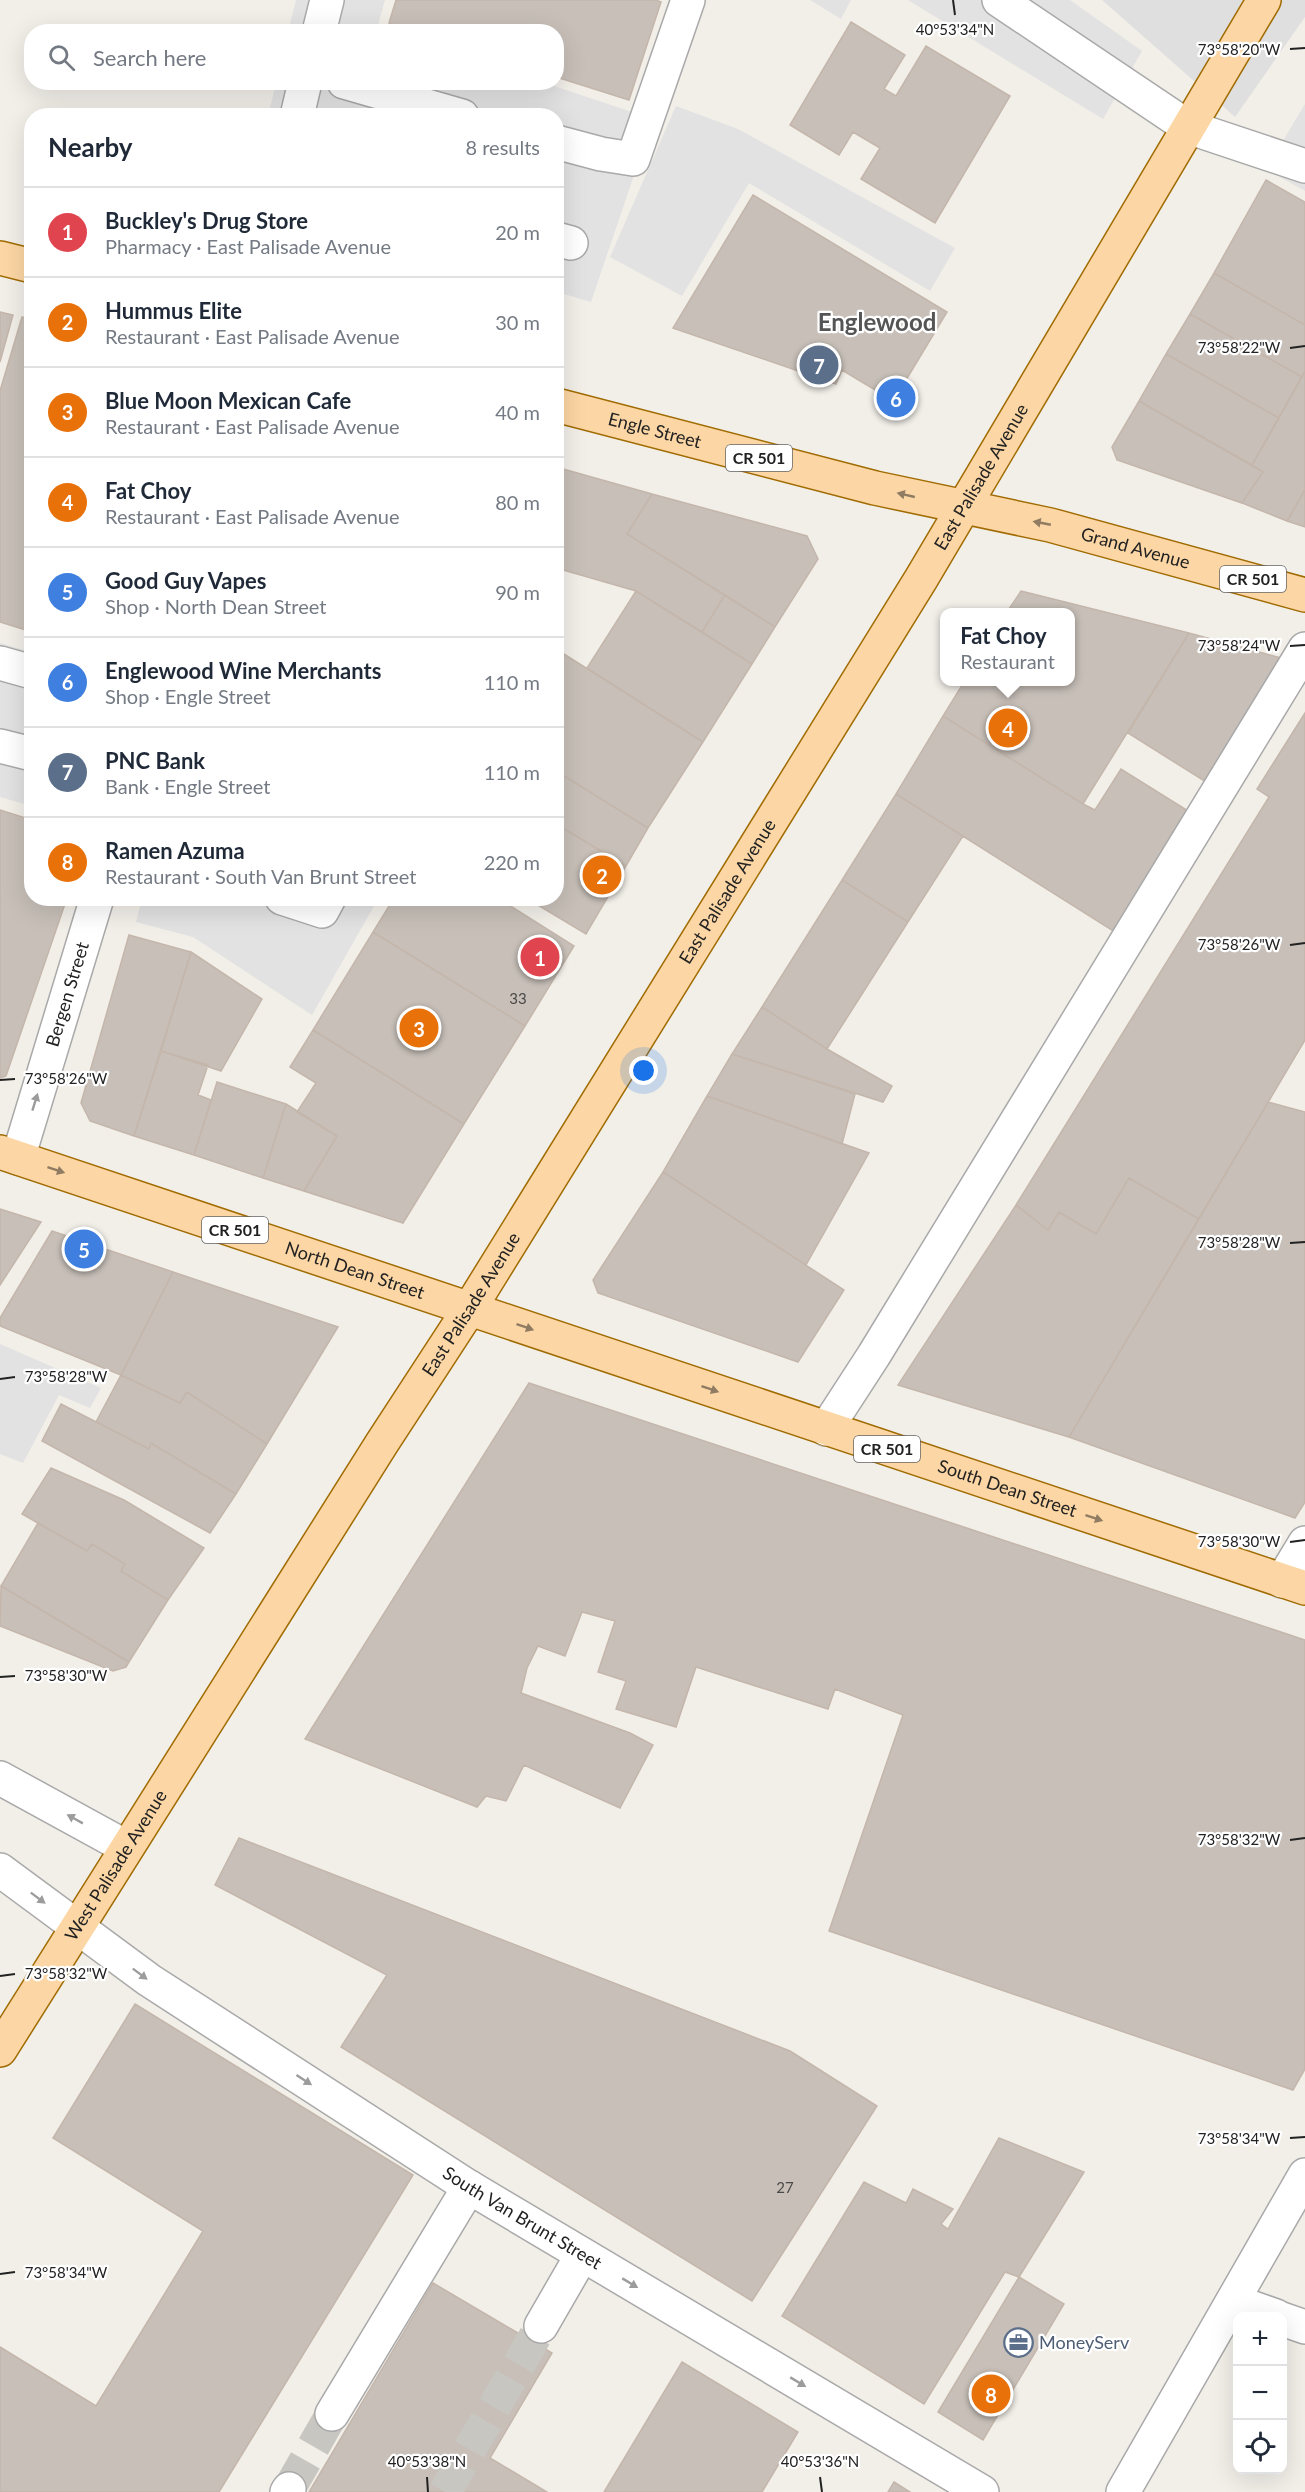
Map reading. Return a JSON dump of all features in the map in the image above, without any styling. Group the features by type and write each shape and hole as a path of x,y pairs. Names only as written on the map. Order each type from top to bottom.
{"main road":[{"name":"East Palisade Avenue","path":"173,1773 470,1308 963,508 1264,0"},
{"path":"0,258 24,264"},
{"name":"Engle Street","path":"564,407 875,488 963,508"},
{"name":"Grand Avenue","path":"963,508 1050,525 1305,595"},
{"name":"North Dean Street","path":"9,1155 470,1308"},
{"name":"South Dean Street","path":"470,1308 1293,1584"},
{"name":"West Palisade Avenue","path":"0,2050 173,1773"}],"street":[{"path":"321,24 327,0"},
{"path":"564,144 601,154 633,159 688,0"},
{"path":"999,0 1188,127 1305,166"},
{"path":"299,108 303,90"},
{"path":"372,90 434,108"},
{"path":"826,1429 1296,668 1305,649"},
{"path":"0,663 24,670"},
{"path":"0,746 24,752"},
{"name":"Bergen Street","path":"9,1155 94,906"},
{"path":"307,906 322,911 324,906"},
{"path":"1293,1584 1305,1543"},
{"path":"0,1778 126,1847"},
{"name":"South Van Brunt Street","path":"0,1870 149,1980 469,2187 982,2492"},
{"path":"1123,2492 1305,2175"},
{"path":"332,2414 469,2187"},
{"path":"541,2326 582,2254"},
{"path":"1233,2301 1265,2312"},
{"path":"1287,2321 1305,2327"}],"shaded area":[{"path":"296,0 385,0 378,24 290,24"},
{"path":"810,0 851,0 841,19"},
{"path":"908,0 1070,0 1142,51 1103,119"},
{"path":"1102,0 1305,0 1305,17 1235,117"},
{"path":"564,89 653,119 591,302 564,294 564,108 270,108 274,90"},
{"path":"1305,104 1305,191 1266,169"},
{"path":"676,106 738,129 955,248 930,291 749,183 682,296 610,257"},
{"path":"0,643 24,650 24,804 0,797"},
{"path":"140,906 374,906 312,1015 193,937 136,922"},
{"path":"0,1344 101,1388 90,1408 59,1395 23,1463 0,1454"}],"building":[{"path":"396,0 656,0 661,2 629,100 564,80 564,24 389,23"},
{"path":"851,22 905,55 884,89 896,96 926,46 1010,96 935,223 861,179 880,148 853,132 839,155 790,125"},
{"path":"1266,180 1305,202 1305,325 1214,273"},
{"path":"753,195 947,312 903,385 912,394 912,403 908,411 899,415 890,414 884,407 882,394 842,370 836,384 673,328"},
{"path":"1214,273 1305,325 1305,371 1302,377 1190,314"},
{"path":"0,312 13,315 0,362"},
{"path":"1190,314 1302,377 1279,418 1166,354"},
{"path":"22,317 24,318 24,630 0,622 0,391"},
{"path":"1166,354 1279,418 1252,465 1139,401"},
{"path":"1305,371 1305,490 1287,521 1242,503 1263,472 1252,465"},
{"path":"1139,401 1263,472 1242,503 1117,460 1112,447"},
{"path":"564,469 652,494 627,534 725,595 702,632 636,591 564,570"},
{"path":"1305,490 1305,527 1287,521"},
{"path":"652,494 807,536 818,559 775,627 627,534"},
{"path":"636,591 752,664 703,742 587,668"},
{"path":"1021,591 1189,633 1083,804 943,716 962,686 1075,686 1075,608 1010,608"},
{"path":"725,595 775,627 752,664 702,632"},
{"path":"1189,633 1281,658 1206,782 1128,733"},
{"path":"564,654 703,742 648,828 564,776"},
{"path":"1305,713 1305,1040 1199,1219 1129,1178 1096,1234 1059,1212 1048,1230 1016,1205 1269,797 1257,789"},
{"path":"943,716 1095,810 1121,769 1193,814 1118,934 896,794"},
{"path":"564,776 648,828 626,866 564,829"},
{"path":"896,794 963,836 908,922 842,880"},
{"path":"0,810 24,818 24,906 64,906 6,1076 0,1078"},
{"path":"564,829 626,866 586,934 539,906 564,906"},
{"path":"842,880 908,922 827,1049 762,1007"},
{"path":"389,906 511,906 574,946 525,1026 373,932"},
{"path":"373,932 525,1026 464,1124 313,1030"},
{"path":"129,935 191,952 134,1136 90,1121 81,1103"},
{"path":"191,952 262,999 221,1071 161,1051"},
{"path":"762,1007 827,1049 892,1086 883,1102 732,1054"},
{"path":"313,1030 464,1124 403,1223 304,1191 337,1136 297,1112 316,1083 290,1067"},
{"path":"161,1051 208,1065 198,1095 211,1100 194,1155 134,1136"},
{"path":"732,1054 855,1094 842,1144 707,1096"},
{"path":"217,1082 286,1104 263,1178 194,1155"},
{"path":"707,1096 869,1153 806,1265 663,1172"},
{"path":"1268,1102 1305,1112 1305,1502 1295,1518 1069,1437"},
{"path":"286,1104 337,1136 304,1191 263,1178"},
{"path":"663,1172 844,1290 798,1362 598,1293 593,1280"},
{"path":"1129,1178 1199,1219 1069,1437 898,1385 1016,1205 1048,1230 1059,1212 1096,1234"},
{"path":"0,1209 41,1222 0,1285"},
{"path":"52,1231 173,1272 121,1375 0,1326 0,1318"},
{"path":"173,1272 338,1327 267,1444 187,1392 180,1403 121,1375"},
{"path":"121,1375 180,1403 187,1392 267,1444 236,1494 151,1443 149,1449 96,1422"},
{"path":"529,1383 1305,1640 1305,2069 1293,2090 829,1931 903,1715 835,1689 828,1709 696,1667 676,1727 616,1709 626,1681 598,1672 615,1621 582,1612 565,1656 538,1646 527,1668 521,1693 630,1733 653,1745 620,1808 524,1765 506,1801 486,1796 477,1807 305,1739"},
{"path":"61,1404 149,1449 151,1443 236,1494 210,1533 42,1441"},
{"path":"51,1468 124,1500 204,1548 168,1600 121,1571 125,1564 92,1544 87,1551 22,1514"},
{"path":"38,1523 87,1551 92,1544 125,1564 121,1571 168,1600 129,1662 1,1586"},
{"path":"1,1586 129,1662 126,1667 113,1671 0,1626"},
{"path":"239,1838 790,2051 877,2106 752,2301 341,2047 387,1975 215,1885"},
{"path":"135,2004 413,2175 219,2492 0,2492 0,2347 96,2406 203,2231 53,2138"},
{"path":"999,2138 1084,2172 1019,2277 1005,2272 924,2404 782,2316 864,2182 906,2203 913,2189 953,2209 941,2224 948,2229"},
{"path":"1019,2277 1064,2304 983,2440 938,2412"},
{"path":"433,2283 552,2353 490,2458 547,2492 309,2492"},
{"path":"682,2362 798,2432 762,2492 604,2492"},
{"path":"894,2482 910,2492 888,2492"}],"tunnel":[{"path":"445,2492 541,2326"},
{"path":"289,2489 332,2414"}],"place":[{"name":"PNC Bank","path":"819,365"},
{"name":"Englewood Wine Merchants","path":"896,398"},
{"name":"Fat Choy","path":"1008,728"},
{"name":"Hummus Elite","path":"602,875"},
{"name":"Buckley's Drug Store","path":"540,957"},
{"name":"Blue Moon Mexican Cafe","path":"419,1028"},
{"name":"Good Guy Vapes","path":"84,1249"},
{"name":"MoneyServ","path":"1018,2343"},
{"name":"Ramen Azuma","path":"991,2394"}],"district":[{"name":"Englewood","path":"877,323"}]}
